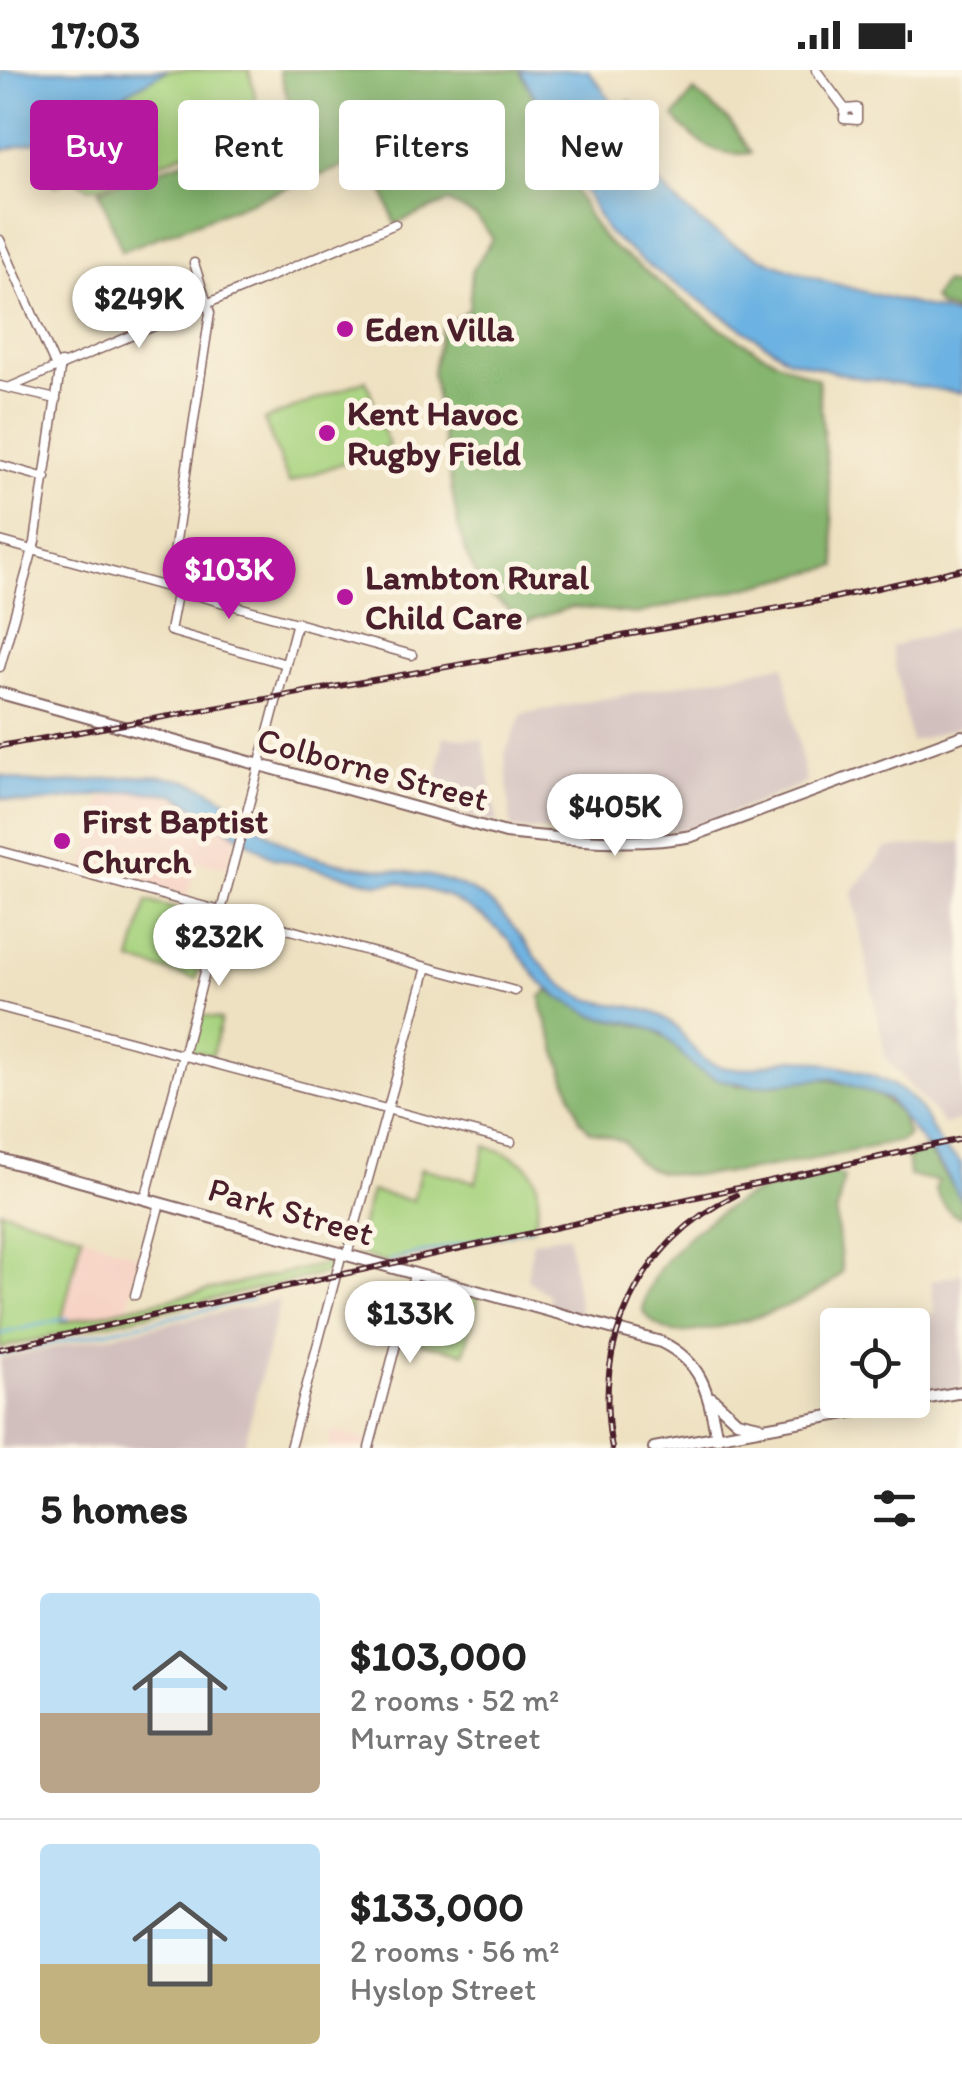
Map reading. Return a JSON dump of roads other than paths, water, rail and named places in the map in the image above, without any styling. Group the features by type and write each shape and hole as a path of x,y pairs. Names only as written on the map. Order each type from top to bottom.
{"street":[{"path":"816,70 845,109"},
{"path":"4,387 395,224"},
{"path":"0,240 58,364 46,478 32,550 0,667"},
{"path":"194,263 209,302 170,631 286,664"},
{"path":"4,387 56,399"},
{"path":"0,465 46,478"},
{"path":"0,541 412,655"},
{"path":"146,1196 298,622"},
{"name":"Colborne Street","path":"0,693 506,834 670,840 962,736"},
{"path":"0,851 515,991"},
{"path":"290,1448 426,968"},
{"path":"0,1007 511,1142"},
{"name":"Park Street","path":"0,1159 146,1196 680,1351 698,1369 707,1388"},
{"path":"134,1294 160,1202"},
{"path":"369,1448 414,1275"},
{"path":"707,1388 722,1411 744,1424 784,1424"},
{"path":"707,1388 716,1438"},
{"path":"654,1448 962,1392"}],"water":[{"path":"0,70 168,70 113,100 30,100 30,143 0,151"},
{"path":"520,70 588,70 611,100 536,100"},
{"path":"659,181 681,206 715,233 753,254 834,284 962,317 962,393 854,377 788,359 646,264 607,232 584,190 659,190"},
{"path":"0,775 46,783 139,776 187,781 217,794 271,835 301,852 348,865 445,880 467,888 499,911 547,970 570,990 593,1000 663,1017 709,1062 737,1069 803,1059 860,1072 894,1086 913,1101 944,1149 961,1163 962,1202 944,1170 888,1099 830,1078 752,1086 717,1079 695,1068 662,1033 639,1024 595,1016 562,999 541,983 510,941 485,918 447,896 399,882 379,884 273,858 174,794 134,791 27,804 0,798"}],"waterway":[{"path":"388,1261 532,1227"},
{"path":"0,1355 253,1299"},
{"path":"0,1334 68,1318"}],"railway":[{"path":"0,746 824,600 962,569"},
{"path":"0,1349 962,1139"},
{"path":"612,1448 609,1371 630,1300 673,1239 702,1215 736,1195"}],"place":[{"name":"Eden Villa","path":"345,329"},
{"name":"Kent Havoc Rugby Field","path":"327,433"},
{"name":"Lambton Rural Child Care","path":"345,597"},
{"name":"First Baptist Church","path":"62,841"}]}
